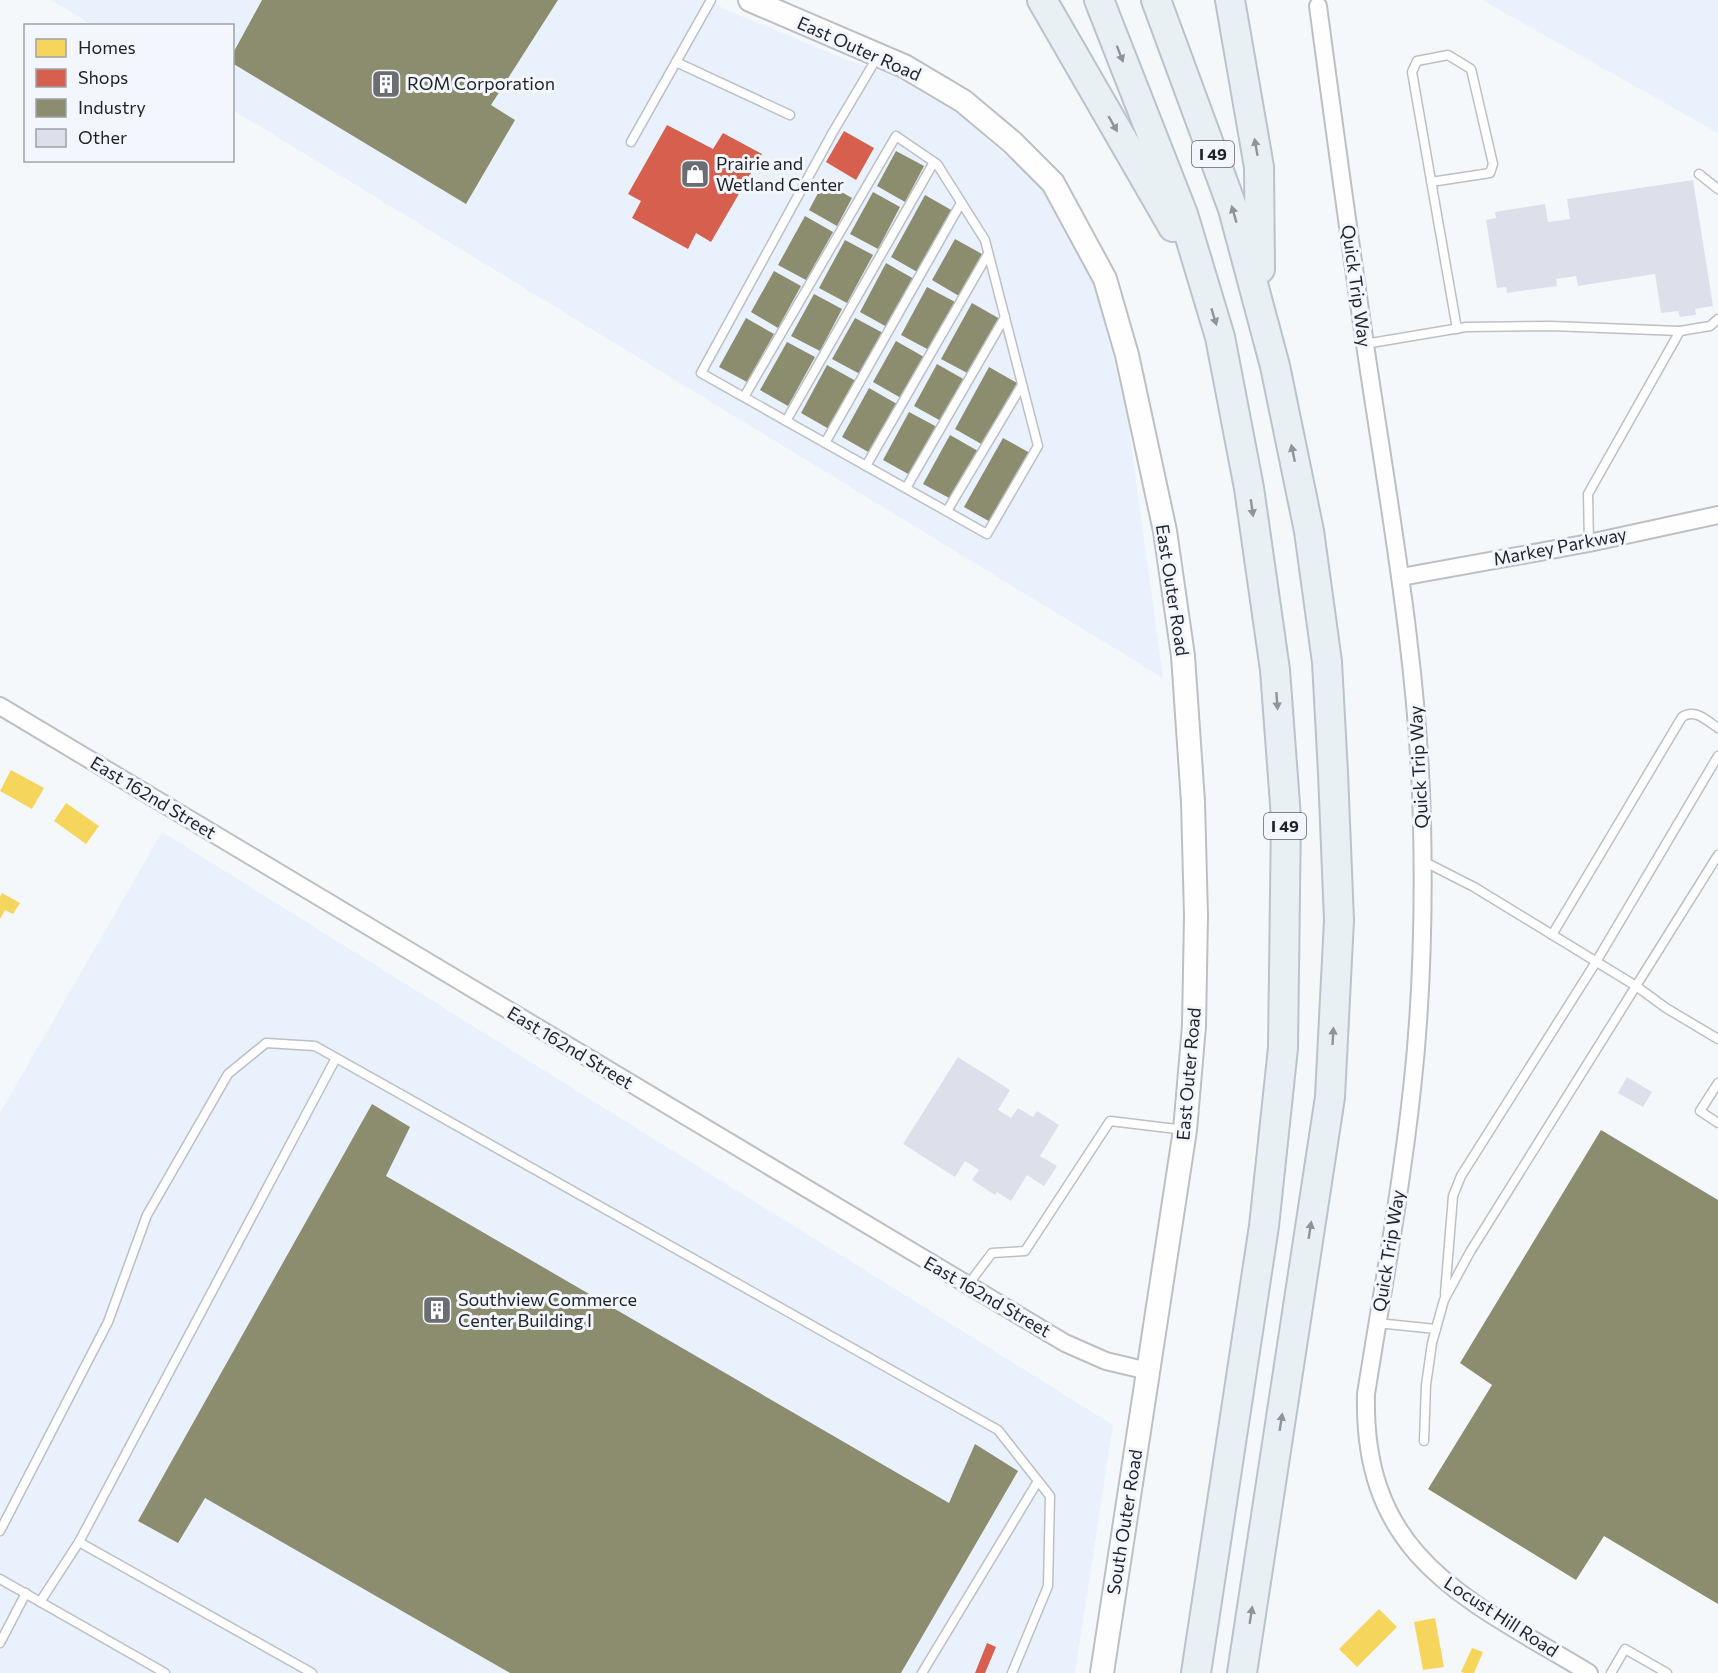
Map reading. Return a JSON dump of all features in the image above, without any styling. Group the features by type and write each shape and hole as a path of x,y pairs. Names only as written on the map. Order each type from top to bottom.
{"highway":[{"path":"1042,0 1202,276"},
{"name":"I 49","path":"1099,0 1183,214 1220,337 1249,488 1275,670 1286,818 1283,1048 1264,1226 1196,1673"},
{"name":"I 49","path":"1156,0 1233,209 1275,366 1309,531 1327,662 1339,920 1330,1096 1242,1673"},
{"path":"1230,0 1259,167 1260,310"}],"street":[{"name":"East Outer Road","path":"750,0 904,66 963,101 1012,142 1053,183 1105,279 1127,355 1162,519 1183,656 1193,802 1196,916 1194,1026 1185,1130 1148,1371"},
{"name":"Quick Trip Way","path":"1318,6 1365,344 1401,577 1415,688 1422,796 1421,976 1413,1084 1403,1167 1366,1394 1365,1425 1369,1455 1377,1484 1396,1526"},
{"name":"Markey Parkway","path":"1401,577 1589,543 1718,515"},
{"name":"East 162nd Street","path":"0,706 967,1286 1085,1353 1148,1371"},
{"name":"South Outer Road","path":"1102,1673 1148,1371"},
{"name":"Locust Hill Road","path":"1396,1526 1413,1551 1434,1573 1458,1592 1589,1673"}],"lane":[{"path":"632,142 711,0"},
{"path":"1431,183 1490,173 1493,164 1472,69 1448,55 1417,61 1412,72 1431,183 1457,329"},
{"path":"744,397 896,136 934,162 985,240 1038,446 987,534 701,373 833,132 879,56"},
{"path":"676,62 790,115"},
{"path":"786,421 934,162"},
{"path":"1700,174 1718,189"},
{"path":"825,443 961,203"},
{"path":"866,466 988,254"},
{"path":"906,488 1005,317"},
{"path":"1365,344 1457,329 1551,326 1680,330 1710,326 1718,319"},
{"path":"1589,543 1588,494 1680,330"},
{"path":"947,511 1022,385"},
{"path":"1552,935 1682,717 1688,713 1695,714 1718,728"},
{"path":"1424,1441 1426,1384 1444,1300 1452,1205 1456,1187 1596,962 1718,756"},
{"path":"1444,1300 1470,1252 1718,855"},
{"path":"1423,861 1474,887 1718,1039"},
{"path":"0,1532 108,1322 147,1215 228,1074 267,1043 315,1046 998,1430 1050,1496 1048,1586 1012,1673"},
{"path":"40,1602 79,1542 336,1058"},
{"path":"1718,1083 1700,1111 1718,1123"},
{"path":"967,1286 992,1253 1024,1251 1110,1121 1185,1130"},
{"path":"1377,1323 1436,1329"},
{"path":"922,1673 1038,1481"},
{"path":"79,1542 312,1673"},
{"path":"0,1579 165,1673"},
{"path":"0,1643 26,1593"},
{"path":"1611,1673 1625,1649 1667,1673"}],"shaded area":[{"path":"51,0 711,0 722,8 845,59 894,76 961,116 1044,190 1094,281 1127,414 1163,678 234,111 234,24 91,24"},
{"path":"1482,0 1718,0 1718,133"},
{"path":"162,832 1113,1425 1075,1673 0,1673 0,1113"}],"building: Homes":[{"path":"11,770 44,788 32,809 0,791"},
{"path":"66,803 99,826 86,844 54,821"},
{"path":"2,893 20,903 13,914 5,910 0,919 0,897"},
{"path":"1379,1609 1397,1627 1357,1667 1339,1649"},
{"path":"1435,1618 1444,1667 1423,1670 1414,1622"},
{"path":"1472,1648 1483,1652 1474,1673 1461,1672"}],"building: Shops":[{"name":"Prairie and Wetland Center","path":"667,125 713,149 723,133 762,154 711,242 696,233 688,249 632,218 641,201 628,194"},
{"path":"844,131 874,148 856,180 826,162"},
{"path":"987,1643 996,1647 985,1673 975,1673"}],"building: Industry":[{"name":"ROM Corporation","path":"262,0 558,0 491,105 515,120 466,204 234,64 234,51"},
{"path":"896,151 924,166 905,202 877,186"},
{"path":"824,182 852,198 837,226 809,210"},
{"path":"873,192 900,207 878,249 850,234"},
{"path":"925,195 953,211 919,273 891,257"},
{"path":"805,216 833,232 806,280 778,265"},
{"path":"955,239 982,254 959,296 932,280"},
{"path":"845,240 873,255 847,303 819,288"},
{"path":"886,263 914,279 887,327 860,312"},
{"path":"774,271 801,286 778,328 751,312"},
{"path":"927,287 955,302 929,350 901,335"},
{"path":"814,294 842,309 820,351 791,336"},
{"path":"972,303 1000,319 969,374 941,359"},
{"path":"746,318 774,334 747,382 719,367"},
{"path":"855,318 883,333 860,374 832,359"},
{"path":"896,341 924,357 901,398 873,382"},
{"path":"787,342 815,357 788,406 760,390"},
{"path":"937,364 965,380 941,421 914,406"},
{"path":"827,365 856,381 829,429 801,413"},
{"path":"989,367 1017,383 983,445 955,429"},
{"path":"869,388 897,404 870,453 842,437"},
{"path":"909,412 937,427 910,475 883,460"},
{"path":"950,435 978,451 951,499 923,484"},
{"path":"1003,438 1030,453 992,523 964,507"},
{"name":"Southview Commerce Center Building I","path":"372,1104 410,1127 386,1176 949,1503 975,1444 1018,1471 901,1673 510,1673 205,1498 178,1543 138,1521"},
{"path":"1601,1130 1718,1200 1718,1604 1604,1536 1576,1580 1428,1489 1492,1385 1460,1363"}],"building: Other":[{"path":"1693,180 1713,306 1695,309 1696,315 1680,317 1678,311 1661,313 1655,274 1578,286 1576,276 1556,279 1557,286 1507,293 1506,287 1497,288 1486,220 1496,218 1495,212 1545,204 1548,222 1570,219 1567,199"},
{"path":"958,1057 1010,1090 998,1110 1011,1118 1018,1108 1033,1117 1037,1111 1059,1125 1040,1156 1057,1166 1044,1186 1027,1175 1011,1201 997,1192 995,1195 972,1180 979,1170 965,1161 955,1177 903,1144"},
{"path":"1627,1077 1652,1092 1643,1107 1618,1093"}],"place":[{"name":"ROM Corporation","path":"386,84"},
{"name":"Prairie and Wetland Center","path":"695,174"},
{"name":"Southview Commerce Center Building I","path":"437,1310"}]}
